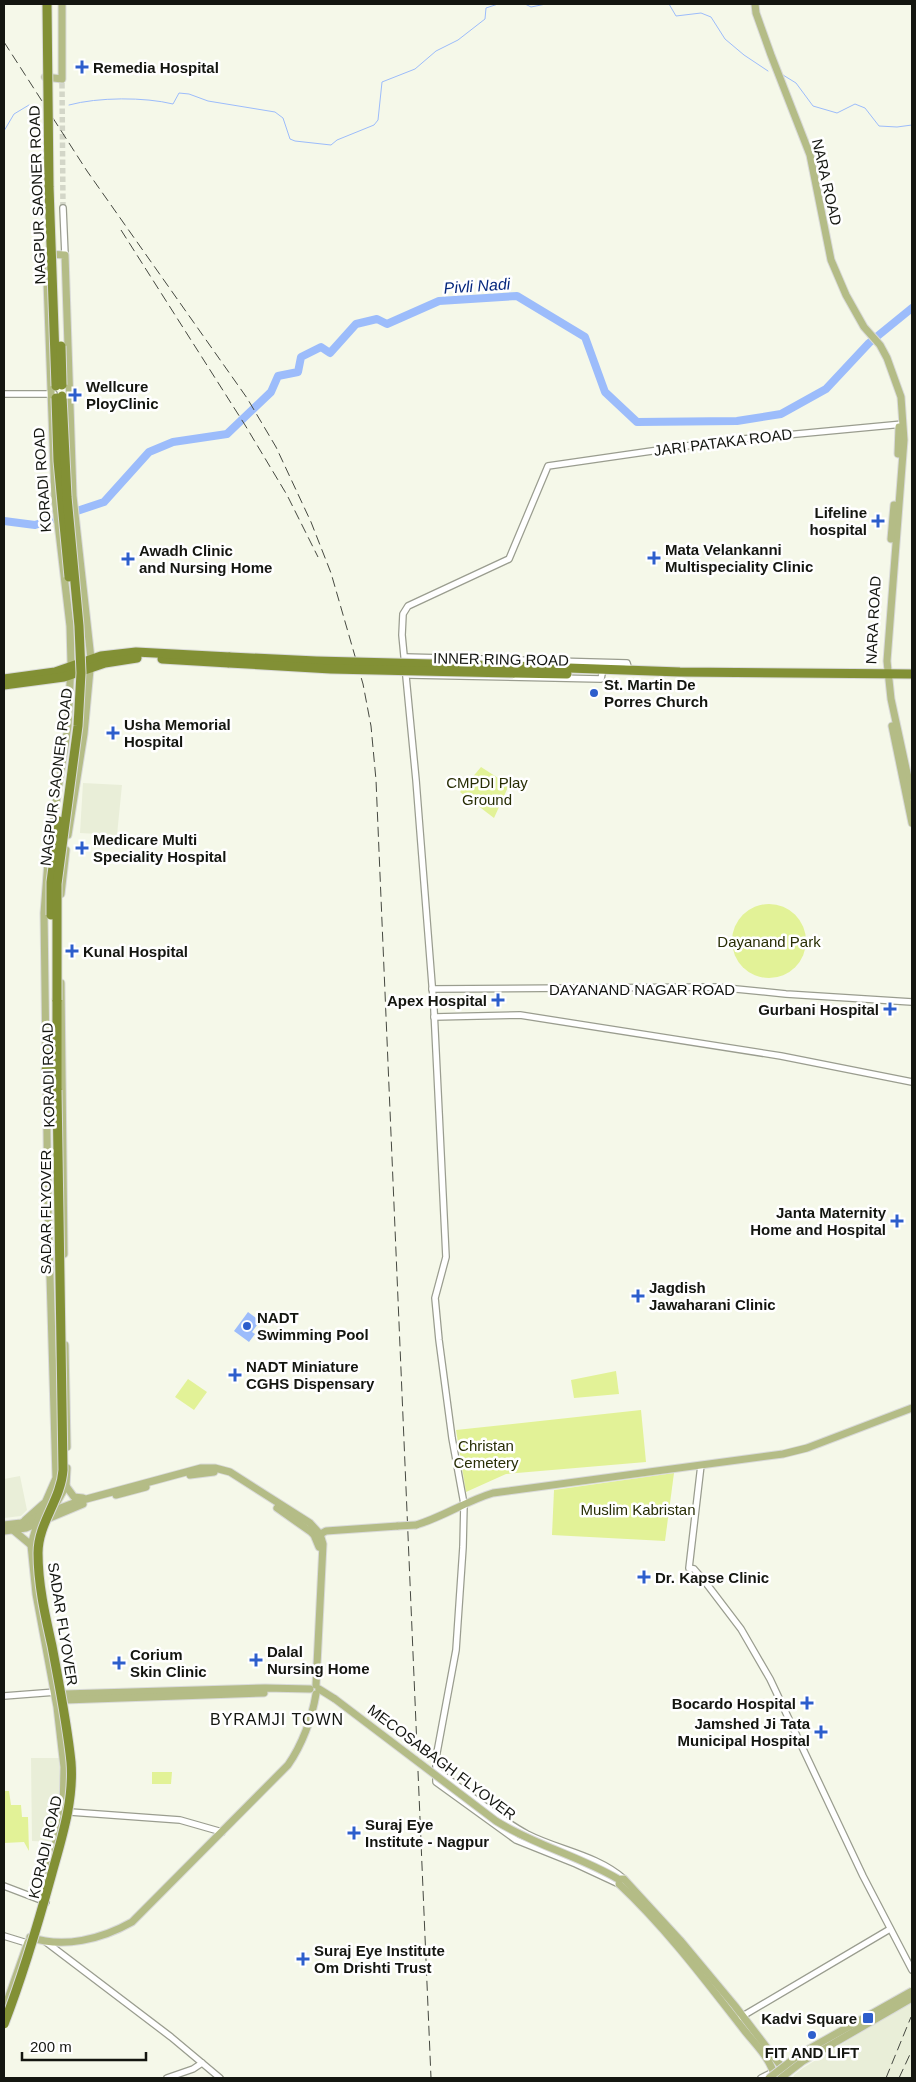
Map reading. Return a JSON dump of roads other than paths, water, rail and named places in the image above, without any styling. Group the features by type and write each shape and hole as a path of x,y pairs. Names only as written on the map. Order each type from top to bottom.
{"highway":[{"name":"NAGPUR SAONER ROAD","path":"45,4 49,187 59,393 79,626 81,673 78,726 57,884 54,1071"},
{"name":"NAGPUR SAONER ROAD","path":"52,4 59,393"},
{"name":"INNER RING ROAD","path":"71,671 91,659 136,652 230,660 602,674 886,676 912,674"},
{"name":"INNER RING ROAD","path":"513,670 629,670 912,678"},
{"path":"4,679 71,671"},
{"path":"4,685 30,683 71,671"},
{"name":"NAGPUR SAONER ROAD","path":"54,1000 51,1054 54,1071"},
{"name":"SADAR FLYOVER","path":"4,2018 27,1955 65,1817 67,1794 66,1740 37,1577 35,1550 37,1533 58,1487 60,1476 56,1383 51,1087 54,1071"},
{"name":"SADAR FLYOVER","path":"4,2024 21,1980 40,1916 68,1815 70,1790 70,1761 64,1714 39,1578 38,1550 41,1532 60,1489 63,1470 51,1087"}],"main road":[{"path":"45,4 45,76 46,78 62,81 62,4"},
{"name":"NARA ROAD","path":"754,4 771,55 810,155 831,260 846,295 870,335 880,345 887,358 901,397 901,422 884,629 886,676 912,823"},
{"name":"KORADI ROAD","path":"4,2029 70,1812 74,1766 64,1695 41,1570 42,1539 50,1515 66,1486 67,1401 64,1278 54,1071 61,886 83,739 91,659 48,291 46,254 65,255"},
{"path":"59,393 65,255"},
{"name":"KORADI ROAD","path":"54,1071 45,1028 46,879 68,726 71,671 55,498 59,393"},
{"path":"61,549 78,546"},
{"path":"71,655 91,659"},
{"name":"NARA ROAD","path":"886,676 912,796"},
{"path":"66,739 83,739"},
{"name":"KORADI ROAD","path":"43,1902 63,1804 63,1751 36,1594 32,1545 38,1520 56,1478 50,1278 51,1087"},
{"path":"50,1278 64,1278"},
{"path":"318,1536 326,1531 416,1526 433,1520 475,1498 500,1492 777,1455 807,1448 912,1408"},
{"path":"4,1531 12,1530 38,1520 86,1499 207,1468 230,1472 310,1524 323,1544 313,1704 310,1719 296,1754 288,1765 132,1922 97,1936 64,1943 32,1941"},
{"path":"66,1486 74,1496 86,1499"},
{"path":"50,1515 136,1487"},
{"path":"21,1523 46,1502"},
{"path":"4,1525 38,1520"},
{"path":"12,1530 32,1545"},
{"path":"64,1695 315,1690"},
{"name":"MECOSABAGH FLYOVER","path":"315,1690 334,1698 496,1821 518,1835 604,1871 620,1881 740,2018"},
{"name":"KORADI ROAD","path":"4,2010 32,1941"},
{"path":"771,2077 799,2052 912,1989"},
{"path":"771,2077 800,2054 912,1989"},
{"path":"783,2078 803,2061 912,1999"},
{"path":"740,2018 782,2066 783,2078"},
{"path":"740,2018 768,2060 771,2077"}],"street":[{"path":"63,208 65,255"},
{"path":"4,394 59,393"},
{"name":"JARI PATAKA ROAD","path":"405,657 402,640 403,614 408,606 509,559 548,466 721,441 901,422"},
{"path":"620,1881 516,1840 436,1782 436,1758 456,1650 464,1504 452,1438 435,1298 446,1257 434,1017 405,657 627,663 629,670"},
{"path":"407,675 600,679 602,674"},
{"name":"DAYANAND NAGAR ROAD","path":"432,989 716,987 786,994 912,1002"},
{"path":"434,1017 520,1015 778,1055 912,1082"},
{"path":"701,1465 690,1568 694,1569 706,1583 741,1629 770,1679 890,1929 912,1970"},
{"path":"4,1696 54,1692 64,1695"},
{"path":"436,1770 527,1834 607,1867 620,1881"},
{"path":"70,1812 180,1820 222,1832"},
{"path":"4,1886 43,1902"},
{"path":"740,2018 890,1929"},
{"path":"4,1936 32,1941"},
{"path":"46,1942 220,2078"},
{"path":"167,2078 193,2069 202,2063"},
{"path":"760,2078 771,2077"}],"water":[{"name":"NADT Swimming Pool","path":"248,1312 260,1321 252,1332 255,1334 249,1342 234,1331"}],"waterway":[{"path":"69,105 94,100 121,99 149,100 173,104 179,93 189,94 208,101 275,112 283,118 290,139 331,145 337,140 374,125 378,120 382,82 415,69 436,51 458,40 485,19 486,8 498,4"},
{"path":"525,4 531,7 546,4"},
{"path":"669,4 676,16 701,13 711,17 725,39 768,71"},
{"path":"783,75 796,83 813,106 837,113 855,104 865,108 879,126 897,127 912,125"},
{"path":"4,131 14,114 29,105"},
{"name":"Pivli Nadi","path":"4,521 35,525 104,502 149,452 173,442 227,434 271,392 278,376 298,372 301,357 321,347 330,353 356,324 377,319 387,324 439,301 517,296 585,337 605,392 637,422 737,421 781,414 826,389 869,343 912,308"}],"tunnel":[{"path":"62,83 63,208"}],"railway":[{"path":"4,42 87,171 247,398 276,447 311,522 331,573 363,684 371,726 376,780 431,2078"},
{"path":"121,230 245,425 287,495 318,557"},
{"path":"772,2078 793,2061 912,1992"},
{"path":"886,2078 911,2017"},
{"path":"899,2078 912,2050"}],"place":[{"name":"Remedia Hospital","path":"82,67"},
{"name":"Wellcure PloyClinic","path":"75,395"},
{"name":"Lifeline hospital","path":"878,521"},
{"name":"Mata Velankanni Multispeciality Clinic","path":"654,558"},
{"name":"Awadh Clinic and Nursing Home","path":"128,559"},
{"name":"St. Martin De Porres Church","path":"594,693"},
{"name":"Usha Memorial Hospital","path":"113,733"},
{"name":"Medicare Multi Speciality Hospital","path":"82,848"},
{"name":"Kunal Hospital","path":"72,951"},
{"name":"Apex Hospital","path":"498,1000"},
{"name":"Gurbani Hospital","path":"890,1009"},
{"name":"Janta Maternity Home and Hospital","path":"897,1221"},
{"name":"Jagdish Jawaharani Clinic","path":"638,1296"},
{"name":"NADT Swimming Pool","path":"247,1326"},
{"name":"NADT Miniature CGHS Dispensary","path":"235,1375"},
{"name":"Dr. Kapse Clinic","path":"644,1577"},
{"name":"Dalal Nursing Home","path":"256,1660"},
{"name":"Corium Skin Clinic","path":"119,1663"},
{"name":"Bocardo Hospital","path":"807,1703"},
{"name":"Jamshed Ji Tata Municipal Hospital","path":"821,1732"},
{"name":"Suraj Eye Institute - Nagpur","path":"354,1833"},
{"name":"Suraj Eye Institute Om Drishti Trust","path":"303,1959"},
{"name":"Kadvi Square","path":"868,2018"},
{"name":"FIT AND LIFT","path":"812,2035"}],"district":[{"name":"BYRAMJI TOWN","path":"277,1719"}],"park label":[{"name":"CMPDI Play Ground","path":"487,790"},
{"name":"Dayanand Park","path":"769,941"},
{"name":"Christan Cemetery","path":"486,1454"},
{"name":"Muslim Kabristan","path":"638,1509"}]}
